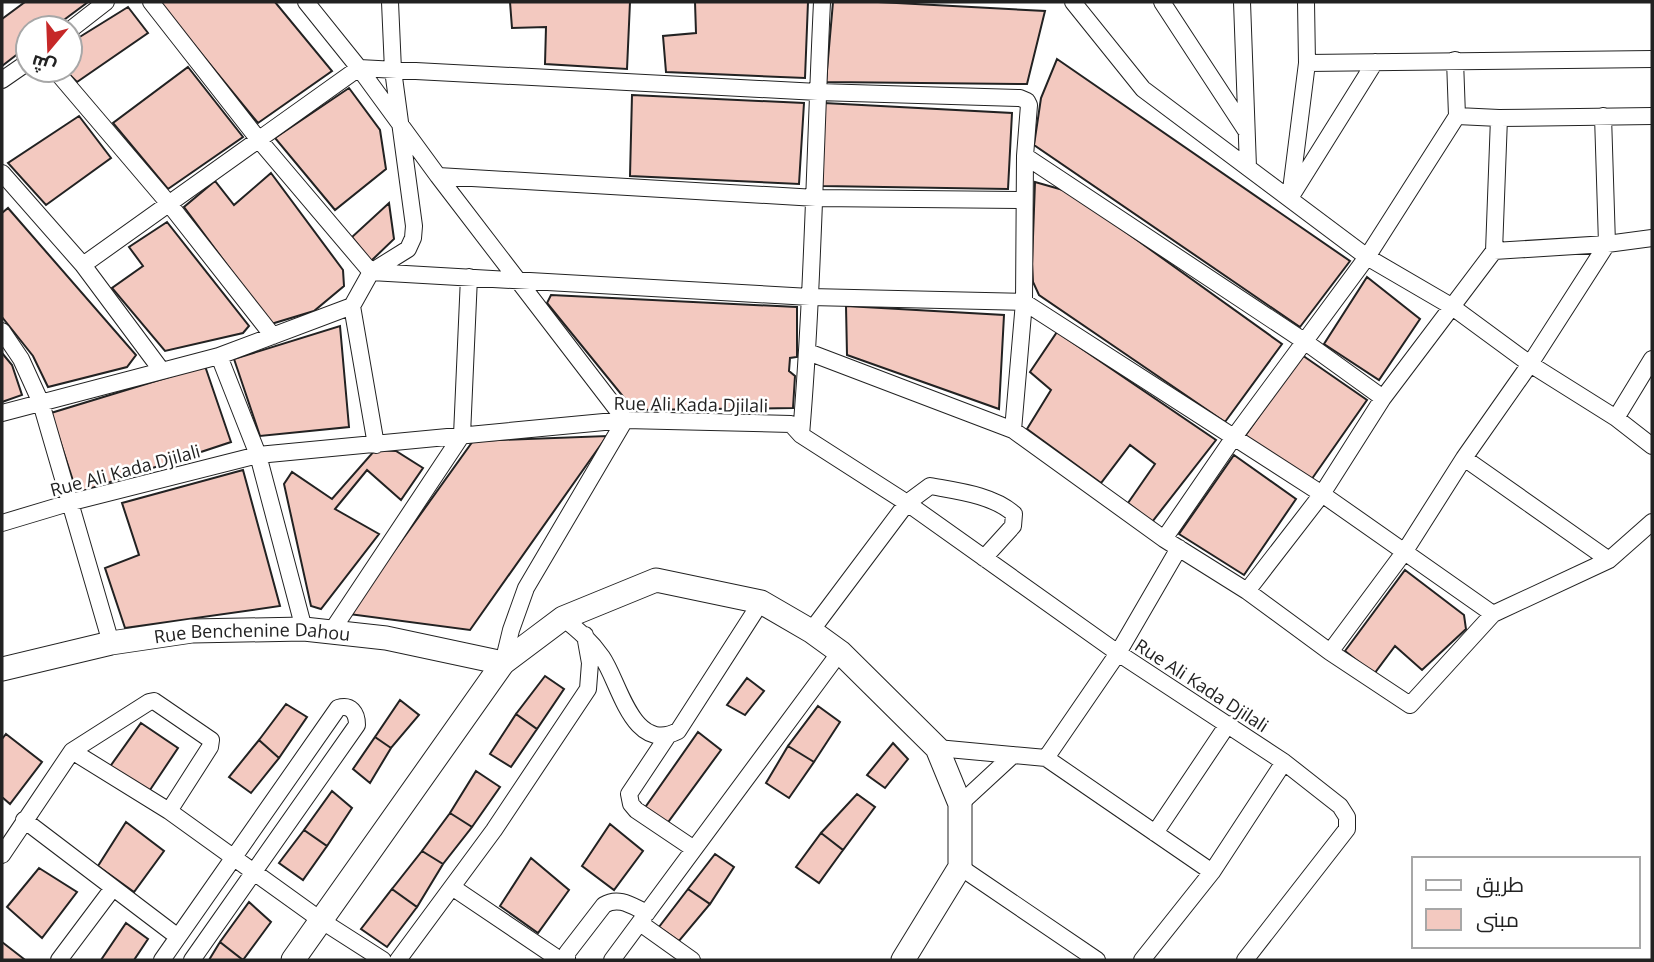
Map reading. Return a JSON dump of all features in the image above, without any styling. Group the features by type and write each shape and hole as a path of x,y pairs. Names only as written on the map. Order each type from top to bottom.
{"street":[{"path":"84,19 106,2"},
{"path":"151,2 259,139 371,272 810,297 1024,302 1322,494 1493,614"},
{"path":"306,2 625,420 526,588 503,663"},
{"path":"376,445 352,306 371,272 408,248 413,238 414,226 393,71 390,2"},
{"path":"801,435 816,198 822,2"},
{"path":"1073,2 1143,89 1367,257 1451,306 1530,364 1616,418 1652,446"},
{"path":"1162,2 1245,130"},
{"path":"1242,2 1248,167"},
{"path":"1290,198 1307,63 1307,2"},
{"path":"1307,63 1652,59"},
{"path":"1046,758 1118,653 1171,543 1234,437 1367,257 1457,116 1455,60"},
{"path":"1290,198 1376,62"},
{"path":"83,265 359,68 818,92 1020,98 1029,105 1025,156 1024,302 1013,430"},
{"path":"67,84 170,205 272,336"},
{"path":"1457,116 1652,116"},
{"path":"1330,652 1405,551 1464,457 1530,364 1607,244 1603,116"},
{"path":"1247,591 1322,494 1383,398 1494,251 1499,118"},
{"path":"1025,156 1304,341 1383,398"},
{"path":"2,173 83,265 162,371"},
{"path":"438,176 816,198 1024,200"},
{"path":"2,200 15,189"},
{"path":"1494,251 1607,244 1652,238"},
{"path":"331,632 462,435 468,277"},
{"path":"2,413 219,356 352,306"},
{"path":"2,331 21,359 41,403 111,643"},
{"path":"808,352 1013,430 1171,543 1247,591 1330,652 1410,705 1493,614 1609,559 1652,523"},
{"path":"219,356 258,455 304,629"},
{"path":"1616,418 1652,359"},
{"name":"Rue Ali Kada Djilali","path":"2,523 72,502 258,455 625,420 791,424 801,435 907,503 1118,653 1284,762 1340,806 1347,817 1347,829 1245,960"},
{"path":"1464,457 1609,559"},
{"path":"811,631 907,503 930,486 1005,506 1014,514 1013,526 984,558"},
{"path":"293,960 503,663 563,618 656,580 761,602 811,631 840,652 937,748 960,804 960,867 903,960"},
{"path":"694,849 636,810 631,804 629,794 667,737 678,731 761,602"},
{"path":"563,618 585,635 604,658 631,716 653,735 667,737"},
{"name":"Rue Benchenine Dahou","path":"2,669 111,643 192,631 304,629 386,638 503,663"},
{"path":"398,960 494,830 588,689 590,663 585,635"},
{"path":"612,960 840,652"},
{"path":"2,855 72,751 144,704 154,701 211,740 210,747 169,811"},
{"path":"162,960 338,708 353,710 357,716 357,725 192,960"},
{"path":"1155,833 1228,724"},
{"path":"937,748 1046,758 1212,872"},
{"path":"72,751 169,811 254,874 383,960"},
{"path":"960,804 1013,755"},
{"path":"1142,960 1212,872 1284,762"},
{"path":"24,820 178,937"},
{"path":"960,867 1097,960"},
{"path":"452,887 560,960"},
{"path":"59,960 113,888"},
{"path":"567,960 567,954 604,905 612,901 622,901 692,960"}],"building":[{"path":"25,2 88,2 72,14 14,14 14,57 2,66 2,19"},
{"path":"159,2 275,2 332,71 258,123"},
{"path":"510,2 630,2 627,69 545,64 546,27 512,28"},
{"path":"695,2 808,2 805,78 666,72 663,36 696,33"},
{"path":"833,2 1045,11 1027,84 826,82"},
{"path":"128,7 148,33 84,77 84,34"},
{"path":"1057,59 1350,261 1300,327 1034,145 1041,98"},
{"path":"188,67 243,137 168,189 113,123"},
{"path":"349,88 380,130 386,169 335,210 275,138"},
{"path":"632,95 804,103 799,184 630,176"},
{"path":"824,103 1012,113 1008,189 822,186"},
{"path":"79,116 111,158 46,205 8,163"},
{"path":"271,173 343,270 344,286 314,311 271,324 184,207 215,181 234,205"},
{"path":"1035,182 1070,192 1282,344 1225,422 1039,295 1033,282 1032,264"},
{"path":"389,203 394,239 371,261 352,237"},
{"path":"8,208 136,355 127,367 48,387 33,356 2,317 2,213"},
{"path":"167,222 249,326 243,333 165,351 112,288 143,266 129,247"},
{"path":"1367,277 1420,319 1379,380 1324,344"},
{"path":"551,295 797,307 797,357 790,358 789,371 795,376 793,408 634,410 547,303"},
{"path":"846,306 1004,315 999,409 847,355"},
{"path":"340,326 349,427 260,436 234,359"},
{"path":"1057,332 1216,440 1152,522 1128,503 1155,464 1130,445 1101,483 1027,429 1051,390 1030,372"},
{"path":"2,353 12,365 22,395 2,402"},
{"path":"1302,355 1367,400 1309,483 1243,439"},
{"path":"205,366 231,442 77,493 51,413"},
{"path":"607,436 470,630 349,614 473,441"},
{"path":"375,450 396,451 423,468 401,500 367,470 335,509 379,534 321,609 311,606 284,484 292,472 332,499"},
{"path":"1234,455 1296,499 1244,575 1179,534"},
{"path":"243,470 280,606 125,628 105,568 139,555 122,503"},
{"path":"1405,570 1464,615 1466,629 1422,670 1395,646 1374,674 1345,651"},
{"path":"545,676 564,689 537,729 516,714"},
{"path":"747,678 764,691 745,715 727,705"},
{"path":"400,700 419,715 391,748 375,737"},
{"path":"286,704 307,717 279,758 259,740"},
{"path":"818,706 840,722 814,762 788,746"},
{"path":"516,714 537,729 511,767 490,754"},
{"path":"141,723 178,748 148,793 109,768"},
{"path":"698,732 721,750 666,825 644,809"},
{"path":"6,734 42,762 10,804 2,797 2,739"},
{"path":"375,737 391,748 370,783 353,769"},
{"path":"259,740 279,758 251,793 229,777"},
{"path":"893,743 908,759 885,788 867,775"},
{"path":"788,746 814,762 789,798 766,783"},
{"path":"476,771 500,787 472,827 450,813"},
{"path":"332,791 352,808 327,846 304,830"},
{"path":"857,794 875,807 843,850 821,833"},
{"path":"450,813 472,827 443,864 422,851"},
{"path":"126,822 164,851 134,892 98,866"},
{"path":"610,824 643,851 614,890 582,866"},
{"path":"304,830 327,846 303,880 279,863"},
{"path":"821,833 843,850 819,883 796,867"},
{"path":"422,851 443,864 417,907 392,889"},
{"path":"715,854 734,867 710,904 688,889"},
{"path":"531,858 569,890 538,933 500,906"},
{"path":"39,868 77,892 42,938 7,907"},
{"path":"392,889 417,907 387,947 361,929"},
{"path":"688,889 710,904 679,941 659,927"},
{"path":"249,902 271,922 243,960 220,942"},
{"path":"126,923 148,939 134,960 101,960"},
{"path":"2,942 24,959 2,960"},
{"path":"220,942 243,960 209,960"}]}
